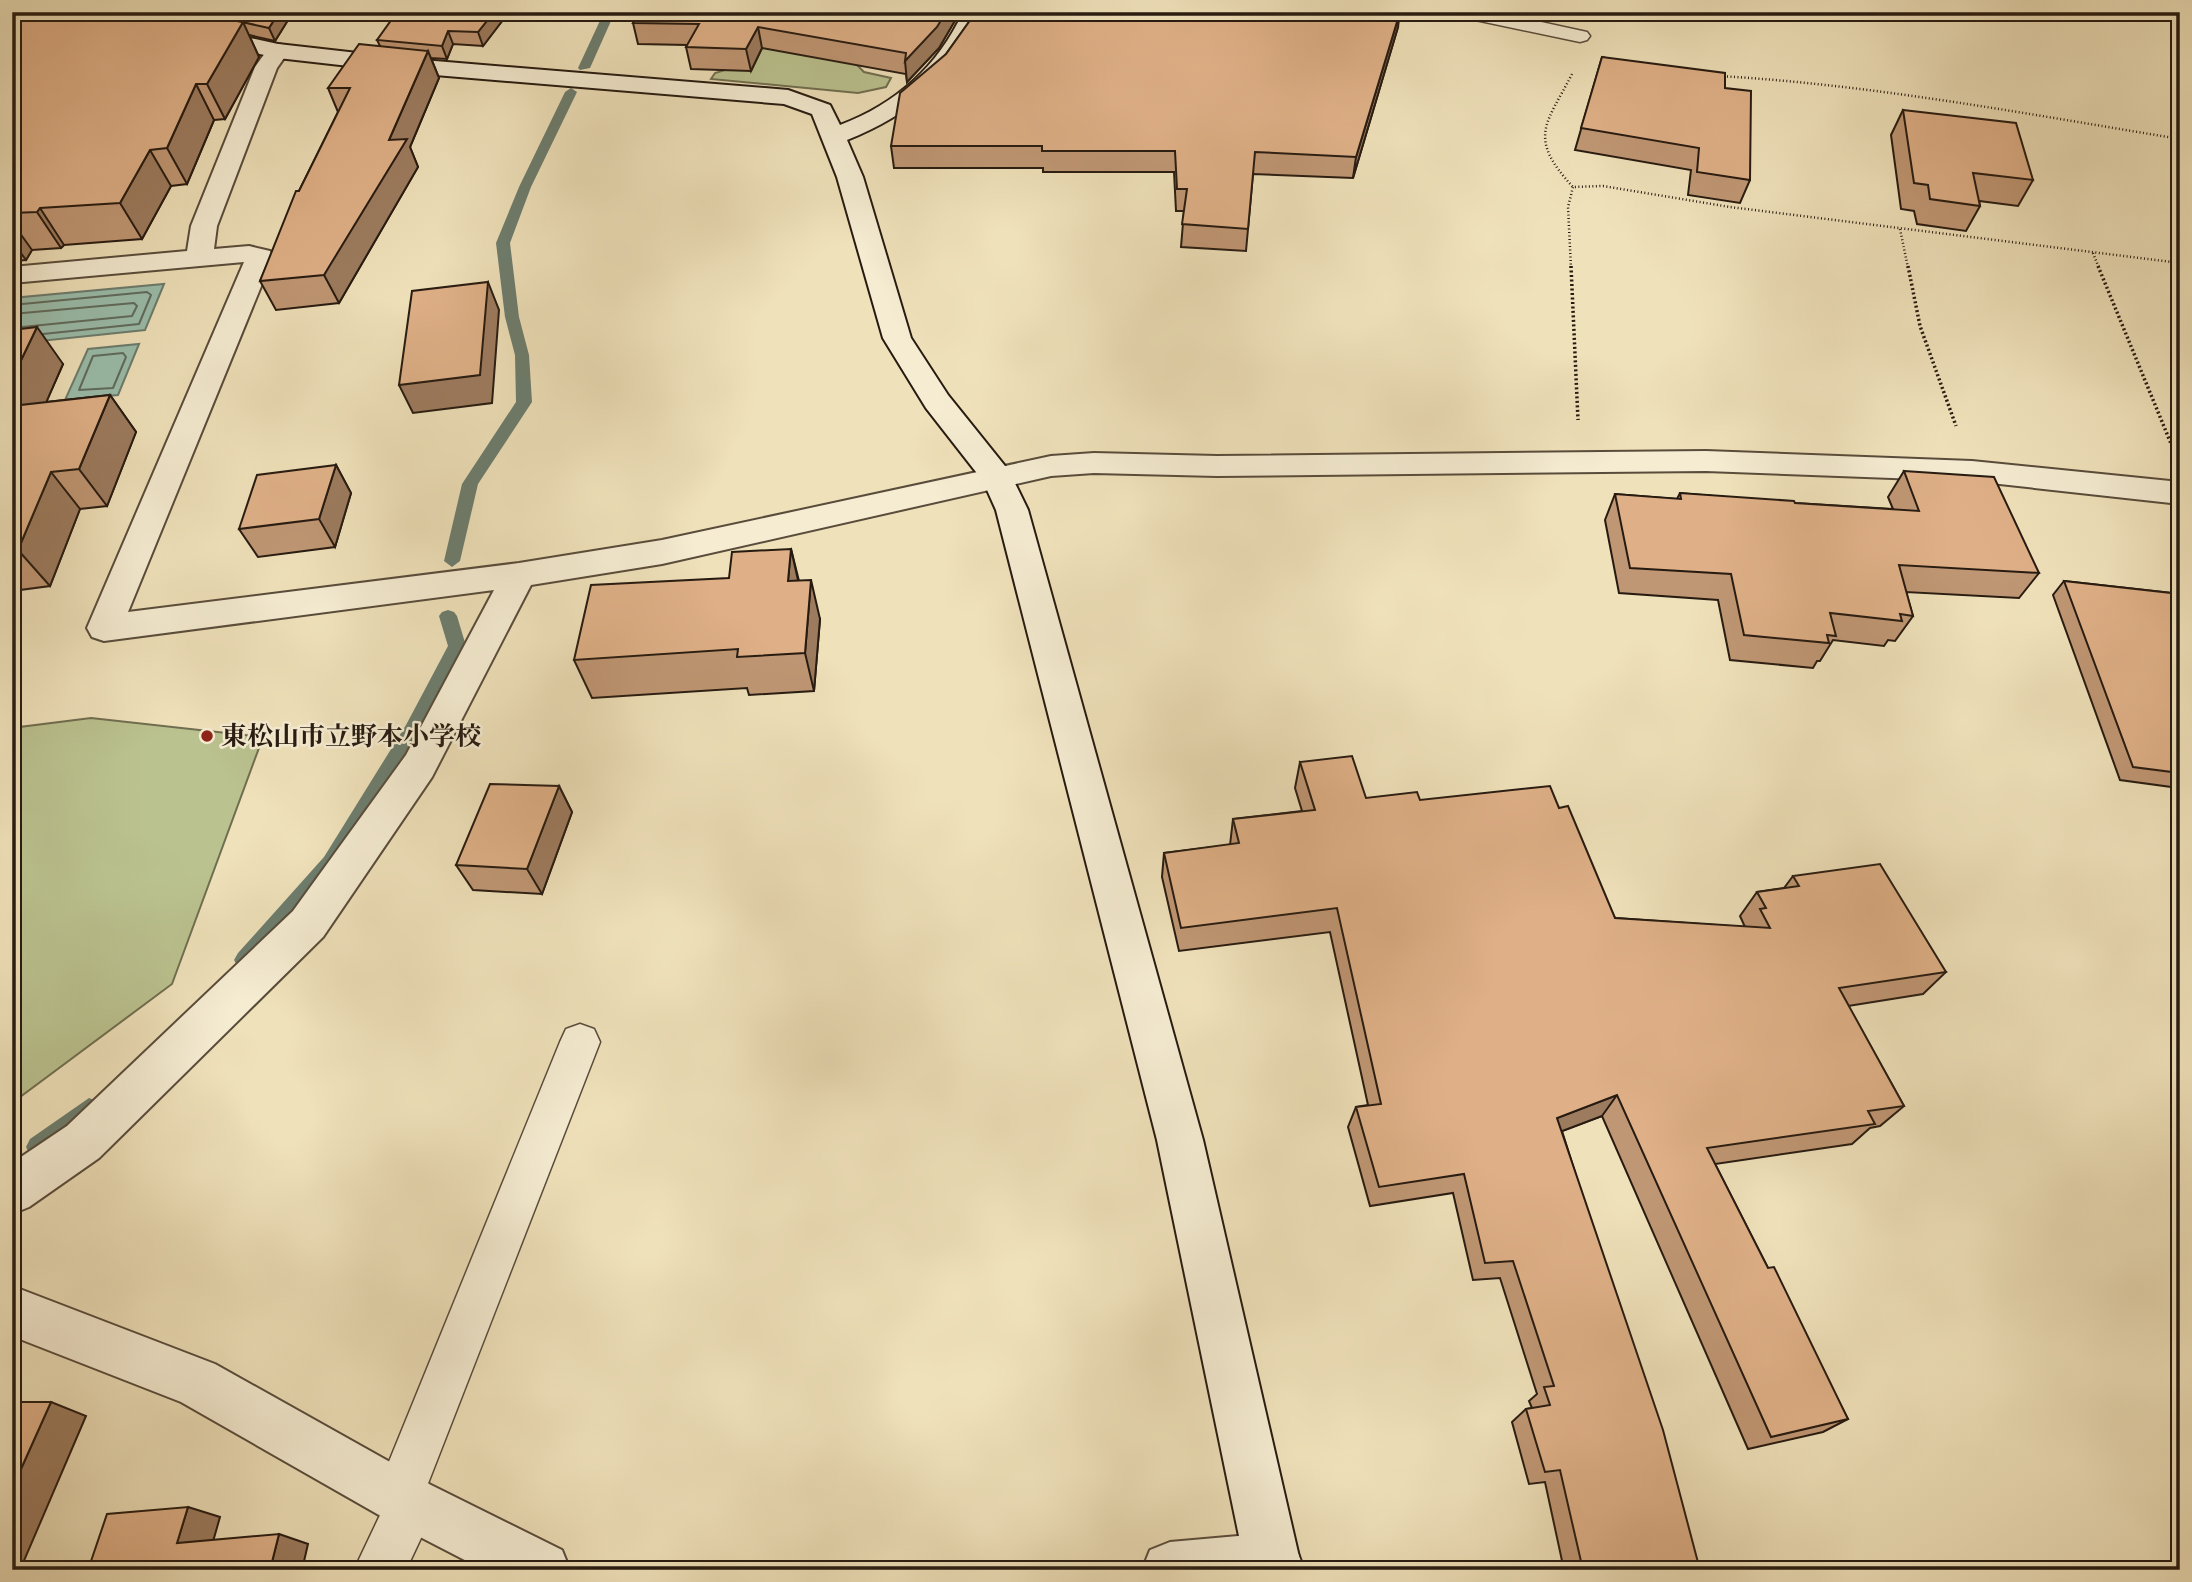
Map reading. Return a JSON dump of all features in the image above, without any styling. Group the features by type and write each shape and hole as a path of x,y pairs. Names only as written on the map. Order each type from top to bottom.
{"street":[{"path":"834,136 867,125 909,98 947,63 967,31 974,12"},
{"path":"178,30 278,51 411,66 788,97 822,110 850,177 897,338 937,401 998,478 1012,510 1180,1140 1273,1565 1170,1570"},
{"path":"199,259 204,226 266,67 278,51"},
{"path":"12,275 249,254 260,257 104,628 519,575 662,552 1051,466 1094,463 1217,466 1706,461 1972,471 2180,493"},
{"path":"12,1191 83,1142 215,1017 308,923 419,766 519,575"},
{"path":"12,1311 197,1382 406,1500 542,1570"}],"lane":[{"path":"1466,12 1580,36"},
{"path":"379,1570 580,1042"}],"path":[{"path":"1580,36 1578,58 1569,81 1555,101 1544,134 1544,149 1556,170 1573,187 1603,186 1730,207 2180,263"},
{"path":"1715,76 1804,81 1898,93 2180,139"},
{"path":"1573,187 1568,207 1580,462"},
{"path":"1900,229 1920,326 1972,471"},
{"path":"2093,253 2175,453"}],"shaded area":[{"path":"760,12 855,63 864,72 891,78 886,87 858,93 711,79 715,73 748,63"},
{"path":"91,718 263,737 172,984 12,1103 12,728"}],"water":[{"path":"164,284 145,330 12,344 12,298"},
{"path":"139,344 118,395 65,400 88,349"}],"building":[{"path":"12,12 197,12 243,22 207,84 196,84 167,148 150,150 120,203 40,208 37,212 12,213"},
{"path":"197,12 279,12 269,28"},
{"path":"397,12 494,12 478,32 448,31 442,46 377,40"},
{"path":"640,12 946,12 937,27 905,61 906,53 758,27 746,49 686,47 699,24 633,23"},
{"path":"976,12 1400,12 1356,157 1255,152 1248,229 1182,224 1187,189 1177,189 1175,151 1042,151 1042,146 891,146 900,93 946,54"},
{"path":"359,44 428,51 389,140 407,139 324,275 260,281 296,191 299,191 350,88 328,88"},
{"path":"1602,57 1725,73 1725,88 1751,91 1750,180 1697,172 1699,148 1581,128"},
{"path":"1903,110 2016,123 2033,180 1973,173 1980,206 1930,199 1928,185 1914,183"},
{"path":"488,282 480,375 399,385 412,291"},
{"path":"37,327 12,379 12,330"},
{"path":"110,395 79,469 51,472 18,550 12,551 12,406"},
{"path":"336,465 319,519 239,529 257,475"},
{"path":"1904,471 1994,477 2039,573 1899,565 1913,616 1900,614 1902,621 1830,613 1836,636 1827,635 1829,643 1744,635 1731,574 1630,568 1615,494 1681,499 1680,493 1919,511"},
{"path":"791,549 788,581 811,580 805,653 737,657 738,649 574,660 591,585 729,578 732,552"},
{"path":"2064,581 2180,594 2180,773 2133,767"},
{"path":"1352,756 1366,798 1417,792 1420,800 1550,786 1559,808 1568,806 1615,918 1770,928 1760,909 1766,908 1757,892 1799,886 1793,876 1880,864 1946,972 1839,988 1904,1106 1868,1111 1875,1124 1707,1148 1768,1268 1774,1267 1848,1419 1771,1437 1617,1095 1557,1118 1663,1430 1700,1570 1583,1570 1560,1470 1545,1472 1526,1409 1550,1405 1544,1387 1554,1386 1513,1261 1485,1263 1464,1174 1379,1187 1356,1107 1381,1104 1337,908 1181,928 1164,853 1239,843 1233,819 1315,810 1300,762"},
{"path":"490,784 559,786 527,869 456,865"},
{"path":"12,1402 51,1402 12,1489"},
{"path":"188,1507 177,1543 279,1534 270,1570 88,1570 107,1514"}],"waterway":[{"path":"584,68 610,12"},
{"path":"452,561 470,484 524,402 522,355 512,317 503,243 525,187 571,92"},
{"path":"245,960 331,863 413,730 457,646 448,616"},
{"path":"38,1147 89,1109"}],"place":[{"name":"東松山市立野本小学校","path":"207,736"}]}
